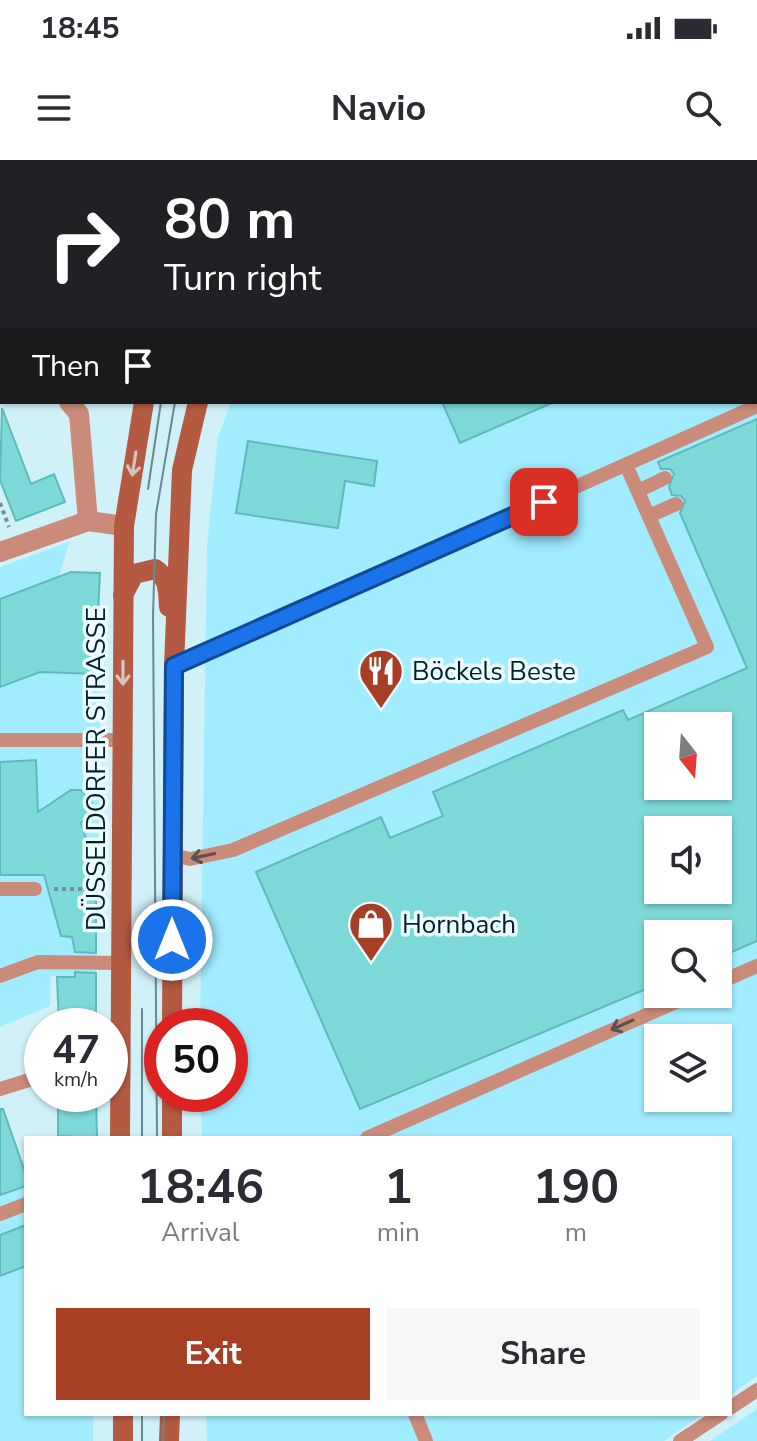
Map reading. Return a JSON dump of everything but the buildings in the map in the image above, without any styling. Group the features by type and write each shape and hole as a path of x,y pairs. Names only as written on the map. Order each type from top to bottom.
{"main road":[{"name":"DÜSSELDORFER STRASSE","path":"119,1008 124,526 144,404"},
{"path":"172,1008 174,666 182,470 198,404"},
{"path":"123,595 134,574 155,569 162,574 176,632"},
{"name":"DÜSSELDORFER STRASSE","path":"119,1112 120,1136"},
{"path":"172,1112 172,1136"},
{"path":"123,1416 123,1441"},
{"path":"169,1441 170,1416"}],"street":[{"path":"71,404 79,414 88,521"},
{"path":"0,552 88,521 124,526"}],"lane":[{"path":"174,666 757,406"},
{"path":"173,855 190,859 233,850 707,647 626,465"},
{"path":"638,491 665,478"},
{"path":"649,516 676,504"},
{"path":"0,740 122,740"},
{"path":"0,889 35,889"},
{"path":"0,976 38,962 121,963"},
{"path":"732,977 757,966"},
{"path":"372,1136 662,1008"},
{"path":"0,1089 24,1082"},
{"path":"0,1214 24,1205"},
{"path":"732,1407 757,1390"},
{"path":"416,1416 426,1441"},
{"path":"680,1441 718,1416"}],"path":[{"path":"35,889 106,889"}],"shaded area":[{"path":"230,404 757,404 757,1376 732,1394 732,1136 202,1136 201,1112 248,1112 248,1008 200,1008 207,546 218,437"},
{"path":"69,542 35,664 38,673 101,675 96,983 92,976 51,976 50,1006 24,1008 24,1017 0,1027 0,567"},
{"path":"0,1187 3,1194 24,1187 24,1416 93,1416 93,1441 0,1441"},
{"path":"757,1409 757,1441 710,1441"},
{"path":"206,1416 700,1416 664,1441 207,1441"}],"tram line":[{"path":"148,489 161,404"},
{"path":"157,1136 153,616 156,514 175,404"},
{"path":"142,1009 142,1136"},
{"path":"142,1416 142,1441"},
{"path":"163,1441 164,1416"}],"place":[{"name":"Böckels Beste","path":"381,710"},
{"name":"Hornbach","path":"371,963"}],"route":[{"path":"172,940 174,666 544,502"}]}
